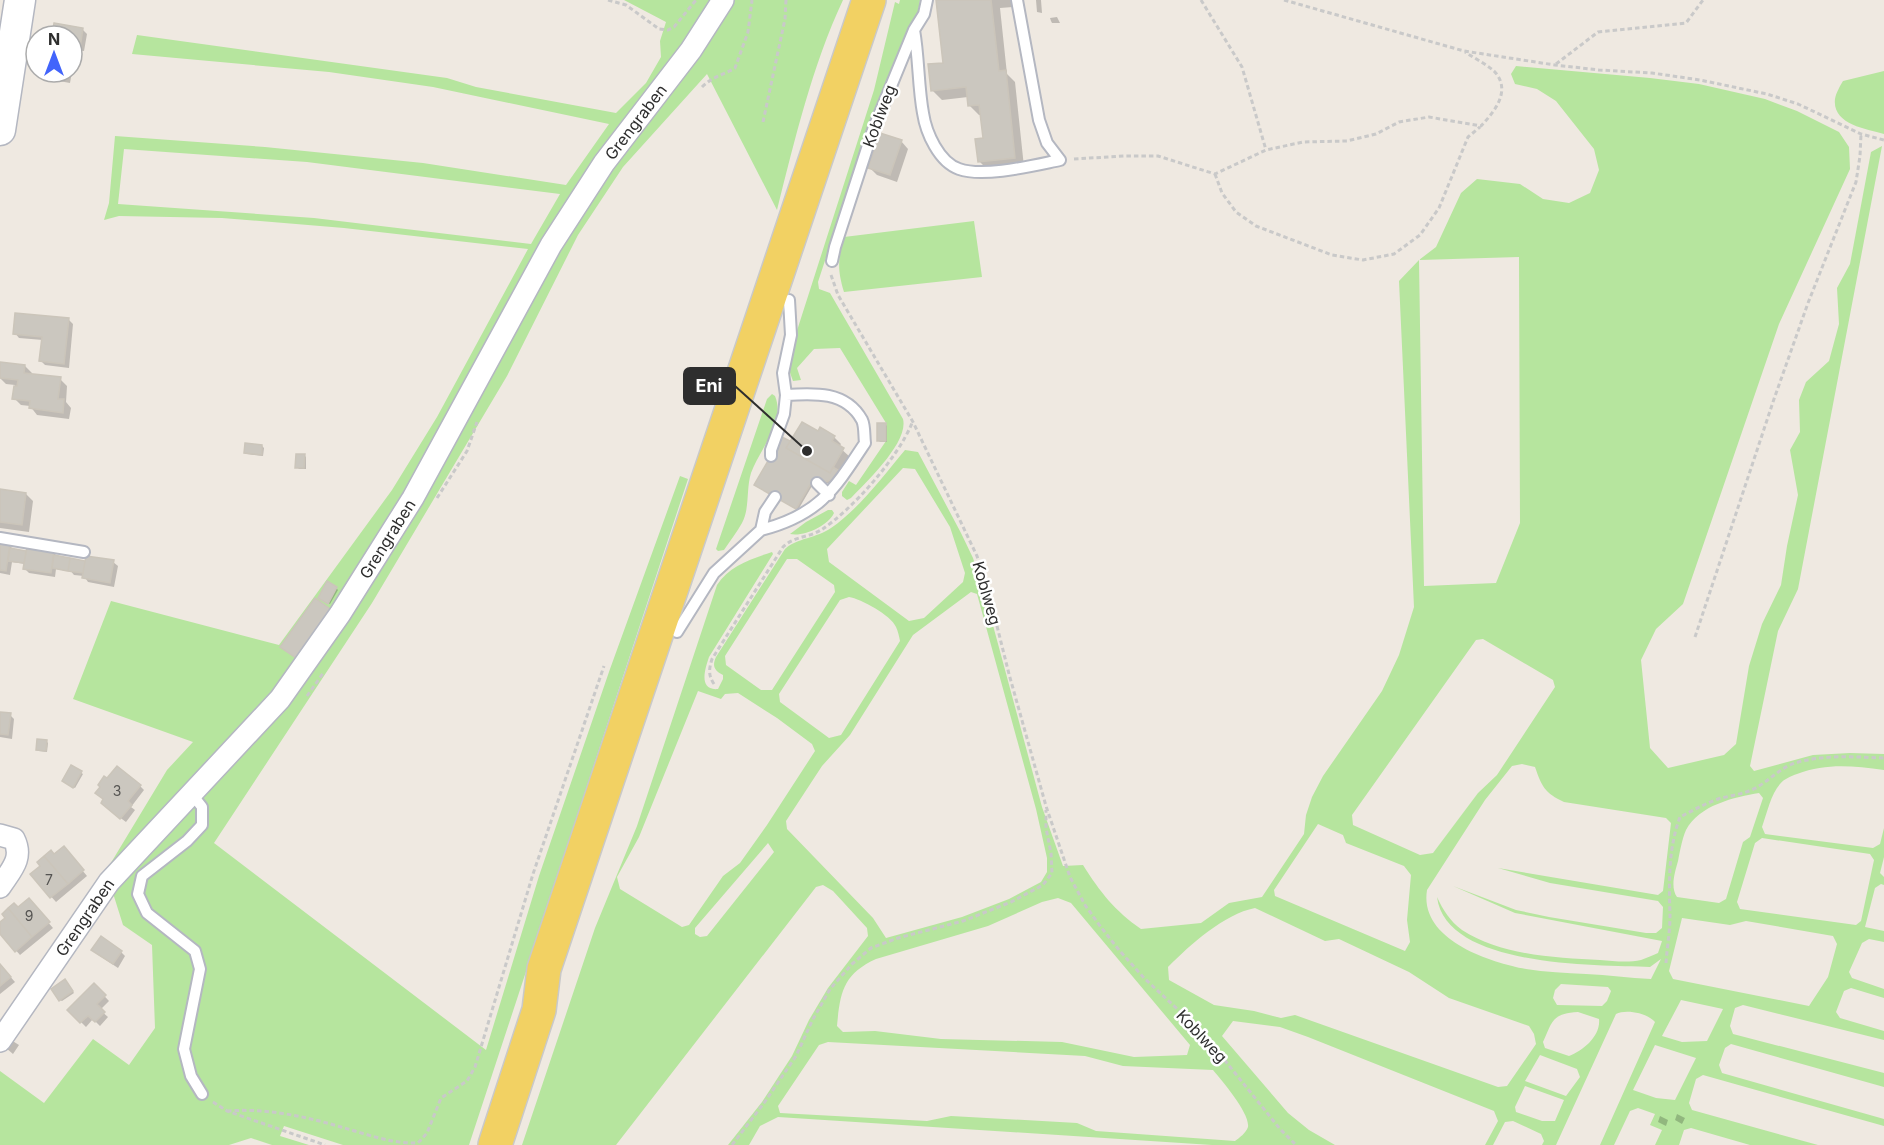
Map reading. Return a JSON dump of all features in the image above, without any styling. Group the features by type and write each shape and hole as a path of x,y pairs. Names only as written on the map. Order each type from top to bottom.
{"main road":[{"path":"539,1010 561,975 789,300 877,3"},
{"path":"495,1145 539,1010 544,969 877,3"}],"street":[{"path":"0,130 20,0"},
{"name":"Grengraben","path":"0,1041 109,882 280,699 340,614 413,498 551,245 604,163 691,50 723,0"},
{"path":"0,835 14,839 19,854 0,887"}],"lane":[{"name":"Koblweg","path":"832,261 873,130 914,30 924,14 927,0"},
{"path":"914,30 922,113 927,134 939,154 959,169 986,172 1022,168 1060,160 1047,143 1039,120 1017,0"},
{"path":"771,456 784,414 786,395 783,373 791,335 789,300"},
{"path":"677,632 714,573 761,530 786,524 829,495 865,443 863,421 851,406 831,395 811,393 786,395"},
{"path":"817,483 829,495"},
{"path":"761,530 765,512 774,497"},
{"path":"0,538 84,552"},
{"path":"191,793 202,807 202,825 187,841 142,876 138,894 147,913 195,951 200,969 184,1048 191,1076 202,1094"}],"path":[{"path":"608,0 626,5 659,29 668,30 674,27 696,0"},
{"path":"702,87 711,78 723,76 735,68 748,32 752,0"},
{"path":"763,122 785,19 786,0"},
{"path":"1201,0 1242,67 1266,150"},
{"path":"1284,0 1464,51 1503,59 1652,74 1736,86 1798,104 1861,134 1884,140"},
{"path":"1555,65 1598,32 1686,23 1703,0"},
{"path":"1215,174 1222,193 1236,212 1256,226 1332,255 1363,260 1394,254 1420,235 1439,208 1468,136 1493,113 1501,98 1501,83 1494,71 1464,51"},
{"path":"1060,160 1158,156 1215,174 1266,150 1303,142 1347,141 1376,134 1399,122 1429,117 1481,126"},
{"path":"1695,637 1808,303 1856,182 1861,134"},
{"name":"Koblweg","path":"832,261 831,276 838,295 913,422 977,556 1046,806 1070,877 1085,905 1100,926 1144,978 1202,1032 1280,1129 1296,1145"},
{"path":"714,684 709,668 712,659 783,547 790,540 817,532 845,510 895,455 913,422"},
{"path":"227,1111 246,1110 274,1113 333,1124 402,1144 418,1143 427,1133 441,1098 467,1081 475,1067 533,874 604,666"},
{"path":"1666,963 1673,834 1680,817 1717,800 1757,788 1791,765 1814,759 1851,756 1884,758"},
{"path":"732,1145 796,1056 830,989 852,964 872,948 897,938 963,921 1011,902 1043,885 1052,873 1046,828 1046,806"},
{"path":"202,1094 227,1111 325,1145"}],"green space":[{"path":"624,0 843,0 813,77 777,210 707,74 623,167 578,235 507,376 372,603 214,843 486,1050 539,876 610,669 680,476 688,479 469,1145 343,1145 284,1126 280,1136 309,1145 272,1145 251,1138 229,1145 0,1145 0,1071 44,1103 93,1039 129,1065 155,1028 152,945 123,925 106,871 167,770 193,742 73,699 111,601 279,645 392,490 437,417 528,249 344,228 222,218 119,216 104,220 109,203 115,136 265,147 423,163 566,185 609,124 433,87 329,72 132,54 137,35 447,78 476,87 616,113 646,83 661,57 660,41 666,22","holes":["124,149 307,162 560,194 531,244 314,218 118,204"]},
{"path":"900,0 920,0 918,12 909,27 868,129 818,282 819,289 830,293 903,419 900,439 893,450 876,472 847,500 842,496 842,492 849,481 856,485 886,441 886,423 840,348 814,349 797,368 801,380 793,381 789,370 794,340 874,90 895,2 899,4"},
{"path":"1516,66 1699,84 1765,99 1797,111 1839,132 1849,147 1850,169 1779,324 1683,604 1656,629 1641,660 1650,748 1668,768 1724,755 1736,744 1749,666 1762,624 1781,585 1798,495 1790,450 1800,432 1799,400 1806,382 1829,361 1839,324 1837,288 1850,264 1871,152 1882,146 1798,589 1778,631 1750,766 1754,771 1813,755 1884,754 1884,770 1829,767 1786,779 1774,793 1762,827 1765,834 1873,848 1880,844 1884,828 1884,857 1880,873 1884,877 1884,885 1881,884 1875,888 1865,927 1884,931 1884,942 1869,939 1862,943 1849,972 1852,978 1884,989 1884,998 1851,988 1844,991 1836,1012 1840,1018 1884,1031 1884,1040 1743,1005 1735,1008 1730,1026 1733,1034 1884,1073 1884,1087 1731,1044 1725,1048 1719,1065 1722,1073 1884,1119 1884,1126 1703,1075 1696,1079 1689,1103 1692,1110 1818,1145 1750,1145 1691,1128 1684,1130 1679,1145 1655,1145 1662,1130 1650,1125 1655,1114 1638,1108 1630,1111 1614,1145 1600,1145 1655,1022 1642,1014 1625,1012 1616,1014 1556,1145 1542,1145 1544,1141 1541,1134 1513,1121 1505,1122 1493,1145 1485,1145 1498,1121 1494,1111 1280,1027 1233,1021 1222,1036 1288,1113 1309,1130 1335,1145 1212,1145 778,1117 760,1126 749,1145 728,1145 762,1102 792,1056 809,1020 828,988 868,936 867,928 833,891 823,885 816,887 616,1145 522,1145 595,928 637,826 717,585 734,568 772,552 773,554 709,657 704,678 705,683 712,689 718,689 723,679 723,675 715,668 716,657 785,549 841,521 870,492 905,450 918,452 973,558 1042,807 1063,866 1083,865 1109,900 1141,929 1201,923 1229,903 1262,897 1304,834 1306,815 1323,776 1382,691 1399,655 1414,607 1399,281 1419,260 1436,247 1461,193 1477,179 1520,184 1543,199 1569,203 1590,193 1599,170 1594,149 1556,101 1537,89 1515,84 1511,74","holes":["1519,257 1520,523 1496,583 1424,586 1419,260","903,468 915,469 950,527 965,573 963,582 924,618 909,621 829,562 827,549","787,559 797,559 834,585 835,592 772,690 761,690 726,665 725,656","971,592 977,594 1036,809 1047,858 1047,872 1041,882 1009,899 962,917 886,938 873,918 787,829 786,821 822,766 850,735 913,635","849,597 861,601 875,608 893,622 900,641 841,735 829,738 780,702 779,694 840,600","1483,639 1553,680 1555,687 1497,775 1478,793 1433,853 1420,855 1353,825 1352,815 1476,640","698,691 721,699 725,694 738,693 812,744 815,751 767,825 740,863 723,876 689,925 682,927 620,889 617,877 639,837","1522,764 1535,767 1545,789 1552,796 1564,802 1666,818 1671,823 1663,891 1658,895 1498,868 1550,883 1658,901 1663,907 1662,928 1656,933 1516,910 1453,886 1515,913 1662,941 1658,953 1641,960 1620,962 1565,958 1529,954 1493,945 1458,927 1447,915 1437,897 1447,920 1467,938 1494,950 1527,958 1596,965 1650,967 1661,959 1651,979 1526,969 1493,961 1459,945 1445,935 1434,922 1427,907 1427,890 1485,800 1512,766","1759,793 1763,798 1750,837 1743,842 1726,899 1719,903 1677,897 1674,879 1686,830 1700,814 1718,804","1318,824 1343,835 1346,843 1404,866 1411,875 1407,920 1410,942 1405,951 1275,896 1274,890","1762,838 1870,854 1874,860 1861,921 1856,925 1740,909 1737,902 1755,843","768,843 774,852 707,936 700,937 695,934 695,928","1058,898 1071,903 1190,1045 1187,1055 1134,1057 1062,1042 941,1039 875,1031 843,1032 837,1026 845,986 856,971 876,959 988,926 1042,902","1255,908 1325,941 1339,939 1409,972 1449,998 1529,1026 1536,1044 1507,1086 1498,1087 1295,1015 1281,1018 1214,1005 1169,980 1168,967 1208,931 1243,911","1682,918 1730,925 1746,921 1833,936 1837,944 1828,977 1809,1006 1673,979 1669,971","1561,984 1608,987 1611,991 1602,1006 1557,1005 1553,998 1555,990","1681,1000 1723,1009 1707,1041 1682,1042 1662,1036","1578,1012 1599,1019 1599,1025 1590,1042 1569,1056 1545,1048 1543,1042 1555,1020 1563,1014","828,1042 1085,1056 1123,1066 1213,1070 1245,1114 1248,1127 1235,1141 1096,1131 1077,1123 951,1116 927,1121 780,1113 778,1106 819,1045","1655,1045 1696,1058 1675,1100 1656,1098 1633,1090","1540,1055 1577,1069 1580,1077 1566,1096 1525,1081","1525,1086 1564,1100 1555,1121 1542,1121 1516,1112 1515,1107"]},
{"path":"1884,71 1884,134 1844,120 1835,107 1837,92 1843,81"},
{"path":"974,221 982,277 844,292 839,264 844,237"},
{"path":"772,394 775,396 777,416 770,436 751,473 744,517 724,550 718,551 716,549 767,399"},
{"path":"828,510 834,513 821,526 802,534 790,534 806,522"}],"building":[{"path":"936,0 991,0 999,71 1006,70 1015,158 978,162 975,139 983,138 979,105 968,106 966,87 931,91 928,64 943,63"},
{"path":"880,133 902,140 890,175 868,168"},
{"path":"15,313 69,318 64,364 39,361 42,337 13,334"},
{"path":"0,362 25,365 24,373 61,377 58,399 64,399 63,413 29,408 30,401 12,399 14,386 17,386 18,380 0,378"},
{"path":"802,422 818,431 820,427 835,436 832,441 844,448 830,473 786,448"},
{"path":"877,423 886,423 886,441 877,441"},
{"path":"782,437 790,441 786,448 830,473 833,467 838,470 832,480 810,485 796,509 754,485"},
{"path":"245,443 262,445 262,455 244,453"},
{"path":"296,454 305,454 304,468 295,468"},
{"path":"0,489 26,493 22,525 0,522"},
{"path":"0,543 10,544 6,571 0,570"},
{"path":"27,547 54,551 51,573 23,569"},
{"path":"10,548 26,551 24,563 8,561"},
{"path":"54,555 70,558 68,571 52,568"},
{"path":"86,556 114,560 110,583 82,578"},
{"path":"70,558 85,561 83,573 68,571"},
{"path":"327,581 337,587 328,604 318,598"},
{"path":"315,598 330,609 296,658 280,647"},
{"path":"0,712 11,713 8,735 0,734"},
{"path":"37,739 47,740 46,751 36,750"},
{"path":"71,765 82,771 73,788 62,781"},
{"path":"117,766 141,785 128,801 132,805 120,819 101,803 103,799 95,793 104,776 107,778"},
{"path":"64,846 84,870 68,884 44,856 51,850 54,854"},
{"path":"44,856 68,884 50,898 30,874 40,866 37,862"},
{"path":"29,898 50,922 32,937 8,908 14,903 18,907"},
{"path":"8,908 32,937 15,952 0,934 0,922 5,918 2,914"},
{"path":"101,936 122,951 113,964 91,950"},
{"path":"0,964 11,977 0,986"},
{"path":"65,979 73,991 59,1001 51,989"},
{"path":"94,983 106,995 97,1004 105,1012 95,1022 88,1016 80,1023 67,1010"}],"place":[{"name":"Eni","path":"807,451"}]}
